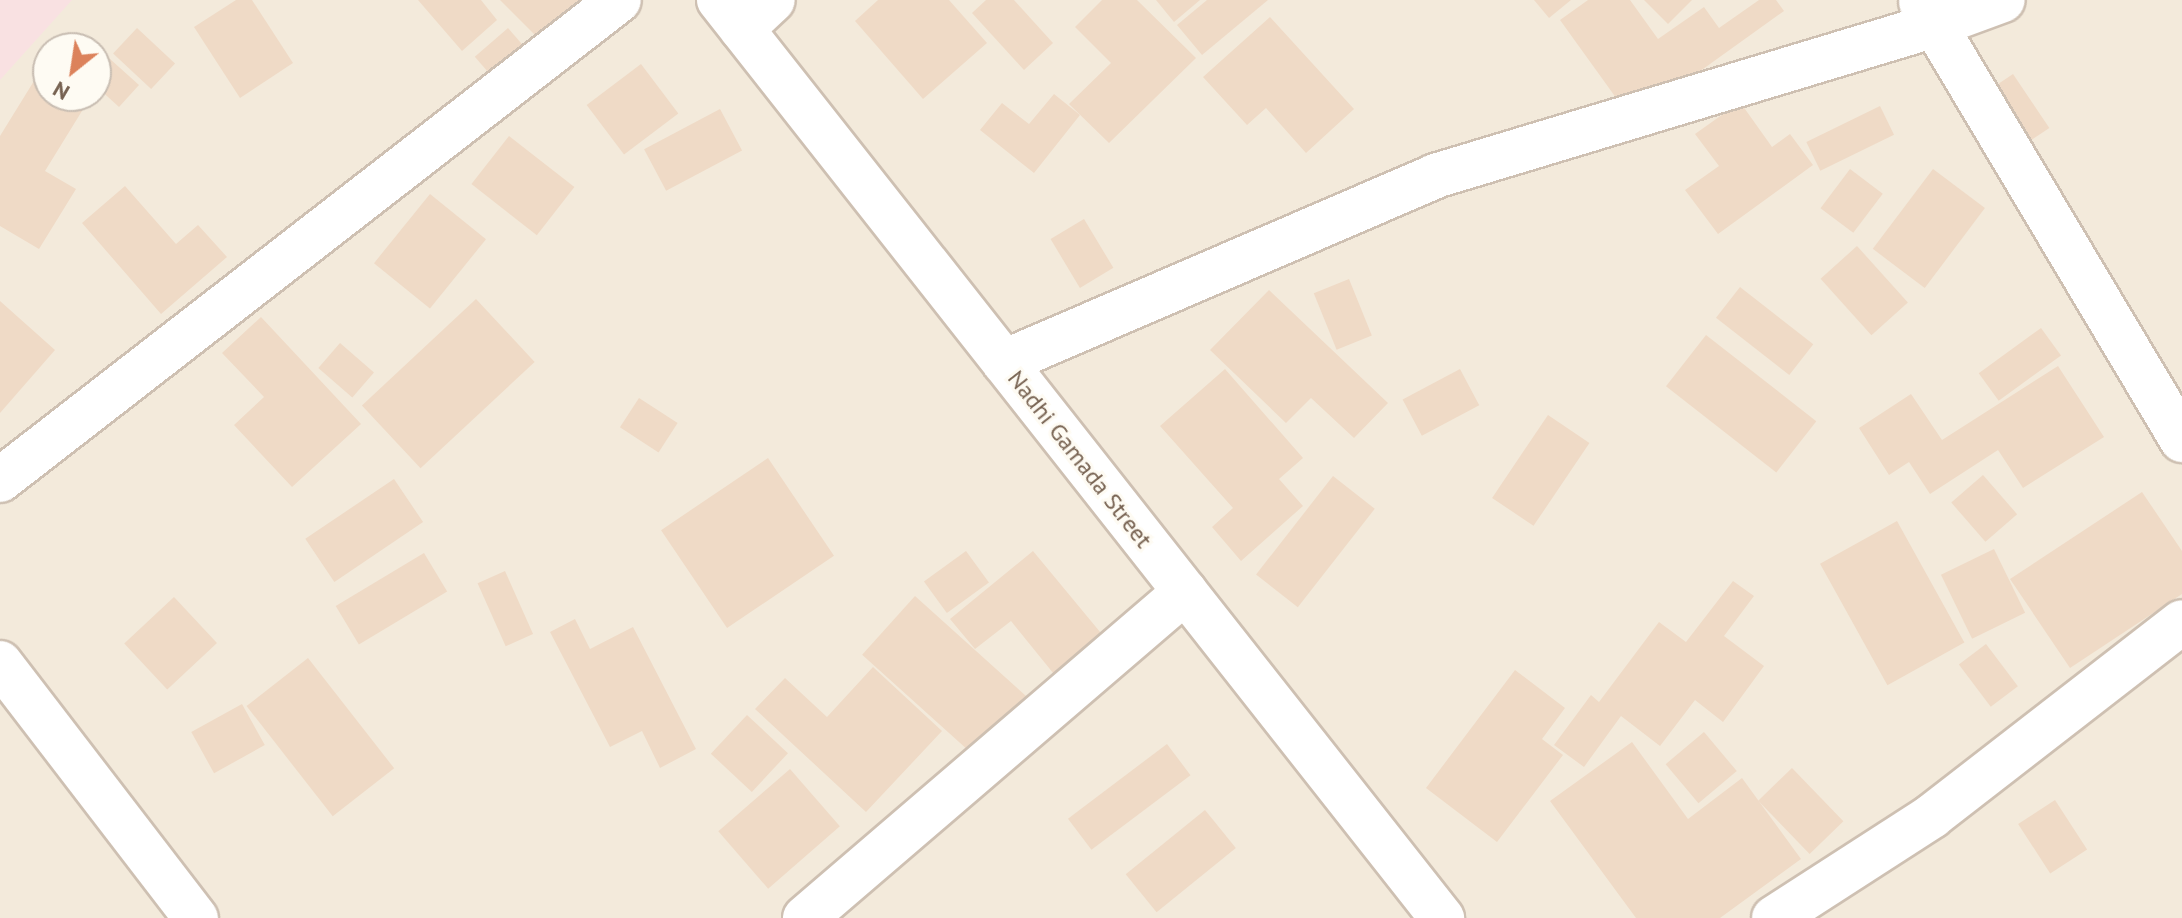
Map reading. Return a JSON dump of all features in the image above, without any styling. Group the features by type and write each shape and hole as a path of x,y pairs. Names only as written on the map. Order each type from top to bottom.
{"street":[{"path":"0,480 619,0"},
{"path":"730,15 773,0"},
{"path":"1004,362 1435,176 1928,13 2003,0"},
{"path":"1928,13 2182,440"},
{"name":"Nadhi Gamada Street","path":"730,15 1442,918"},
{"path":"805,918 1185,592"},
{"path":"1774,918 1932,816 2182,622"},
{"path":"0,663 196,918"}],"shaded area":[{"path":"0,0 2182,0 2182,918 0,918"},
{"path":"0,0 72,0 43,32 32,32 32,44 0,80"}],"building":[{"path":"236,0 252,0 293,63 240,98 194,27"},
{"path":"418,0 481,0 497,20 462,51"},
{"path":"500,0 594,0 547,47"},
{"path":"878,0 949,0 987,43 923,99 855,21"},
{"path":"986,0 1014,0 1053,43 1024,70 972,13"},
{"path":"1102,0 1137,0 1196,58 1109,143 1069,104 1111,63 1075,27"},
{"path":"1156,0 1200,0 1174,22"},
{"path":"1207,0 1268,0 1202,55 1177,25"},
{"path":"1534,0 1571,0 1549,18"},
{"path":"1588,0 1630,0 1658,39 1704,7 1719,28 1759,0 1776,0 1784,11 1632,120 1560,20"},
{"path":"1644,0 1692,0 1668,24"},
{"path":"1270,17 1354,109 1306,153 1266,108 1247,125 1203,77"},
{"path":"137,28 175,63 151,89 113,54"},
{"path":"508,28 533,57 500,86 475,57"},
{"path":"112,61 139,85 119,107 112,101"},
{"path":"641,64 678,114 624,154 587,105"},
{"path":"2013,74 2049,128 2013,152 1977,99"},
{"path":"32,84 32,112 81,112 45,171 76,189 39,249 0,226 0,136"},
{"path":"1054,94 1080,115 1034,173 980,130 1002,103 1029,124"},
{"path":"1740,102 1772,147 1790,134 1813,165 1718,234 1685,190 1719,166 1695,134"},
{"path":"1880,106 1894,135 1820,171 1806,142"},
{"path":"720,109 742,150 666,191 644,149"},
{"path":"509,136 574,187 537,235 471,184"},
{"path":"1850,169 1883,194 1853,233 1821,208"},
{"path":"1933,169 1985,208 1925,288 1873,249"},
{"path":"125,186 176,244 198,225 227,257 161,314 82,223"},
{"path":"430,194 486,239 430,308 374,263"},
{"path":"1084,219 1113,268 1080,288 1051,239"},
{"path":"1857,246 1908,302 1871,335 1821,279"},
{"path":"1349,279 1372,336 1337,350 1314,293"},
{"path":"1740,287 1813,344 1789,375 1716,318"},
{"path":"1269,290 1388,403 1354,438 1311,398 1286,423 1210,350"},
{"path":"476,299 535,362 421,468 362,405"},
{"path":"0,301 55,350 0,413"},
{"path":"261,317 361,424 292,487 234,425 264,397 222,353"},
{"path":"2041,328 2061,356 1999,401 1979,373"},
{"path":"1706,335 1816,421 1776,472 1666,386"},
{"path":"340,343 374,373 352,397 318,368"},
{"path":"2058,366 2104,437 2023,488 1998,450 1930,494 1909,462 1889,475 1859,428 1911,394 1942,440"},
{"path":"1225,369 1303,458 1279,479 1303,506 1241,561 1212,527 1233,508 1160,426"},
{"path":"1460,369 1479,405 1422,436 1403,400"},
{"path":"639,398 678,423 659,452 620,427"},
{"path":"1548,415 1589,443 1534,526 1492,498"},
{"path":"768,458 834,556 727,628 661,530"},
{"path":"1983,475 2017,514 1985,542 1951,503"},
{"path":"1333,476 1375,509 1298,607 1256,575"},
{"path":"394,479 423,522 334,582 305,539"},
{"path":"2142,492 2182,551 2182,594 2070,668 2010,579"},
{"path":"1897,521 1964,643 1887,685 1820,564"},
{"path":"1994,549 2025,613 1972,639 1941,575"},
{"path":"966,551 989,583 947,613 924,582"},
{"path":"1033,551 1110,644 1062,684 1011,621 975,649 950,619"},
{"path":"424,553 447,592 359,645 336,606"},
{"path":"505,571 533,634 506,646 478,583"},
{"path":"1733,581 1754,596 1724,636 1764,666 1723,722 1695,700 1660,746 1621,716 1584,767 1554,745 1591,695 1599,702 1659,622 1686,642"},
{"path":"915,596 1032,702 980,760 862,655"},
{"path":"174,597 217,643 167,689 124,643"},
{"path":"575,619 590,649 633,627 696,749 660,768 642,731 610,747 550,632"},
{"path":"1986,644 2018,686 1991,707 1959,664"},
{"path":"308,658 394,768 333,816 247,706"},
{"path":"873,667 942,731 866,812 755,709 785,678 827,717"},
{"path":"1515,670 1565,708 1542,739 1563,755 1497,842 1426,788"},
{"path":"242,704 265,745 214,773 191,732"},
{"path":"747,715 788,753 752,792 711,754"},
{"path":"1704,732 1737,771 1698,803 1666,764"},
{"path":"1632,742 1688,819 1742,778 1801,859 1720,918 1636,918 1550,801"},
{"path":"1167,744 1190,775 1091,850 1068,819"},
{"path":"1792,768 1843,821 1810,854 1758,801"},
{"path":"790,769 840,826 768,889 718,831"},
{"path":"2055,800 2087,849 2050,873 2018,824"},
{"path":"1205,810 1236,848 1157,912 1126,874"}]}
